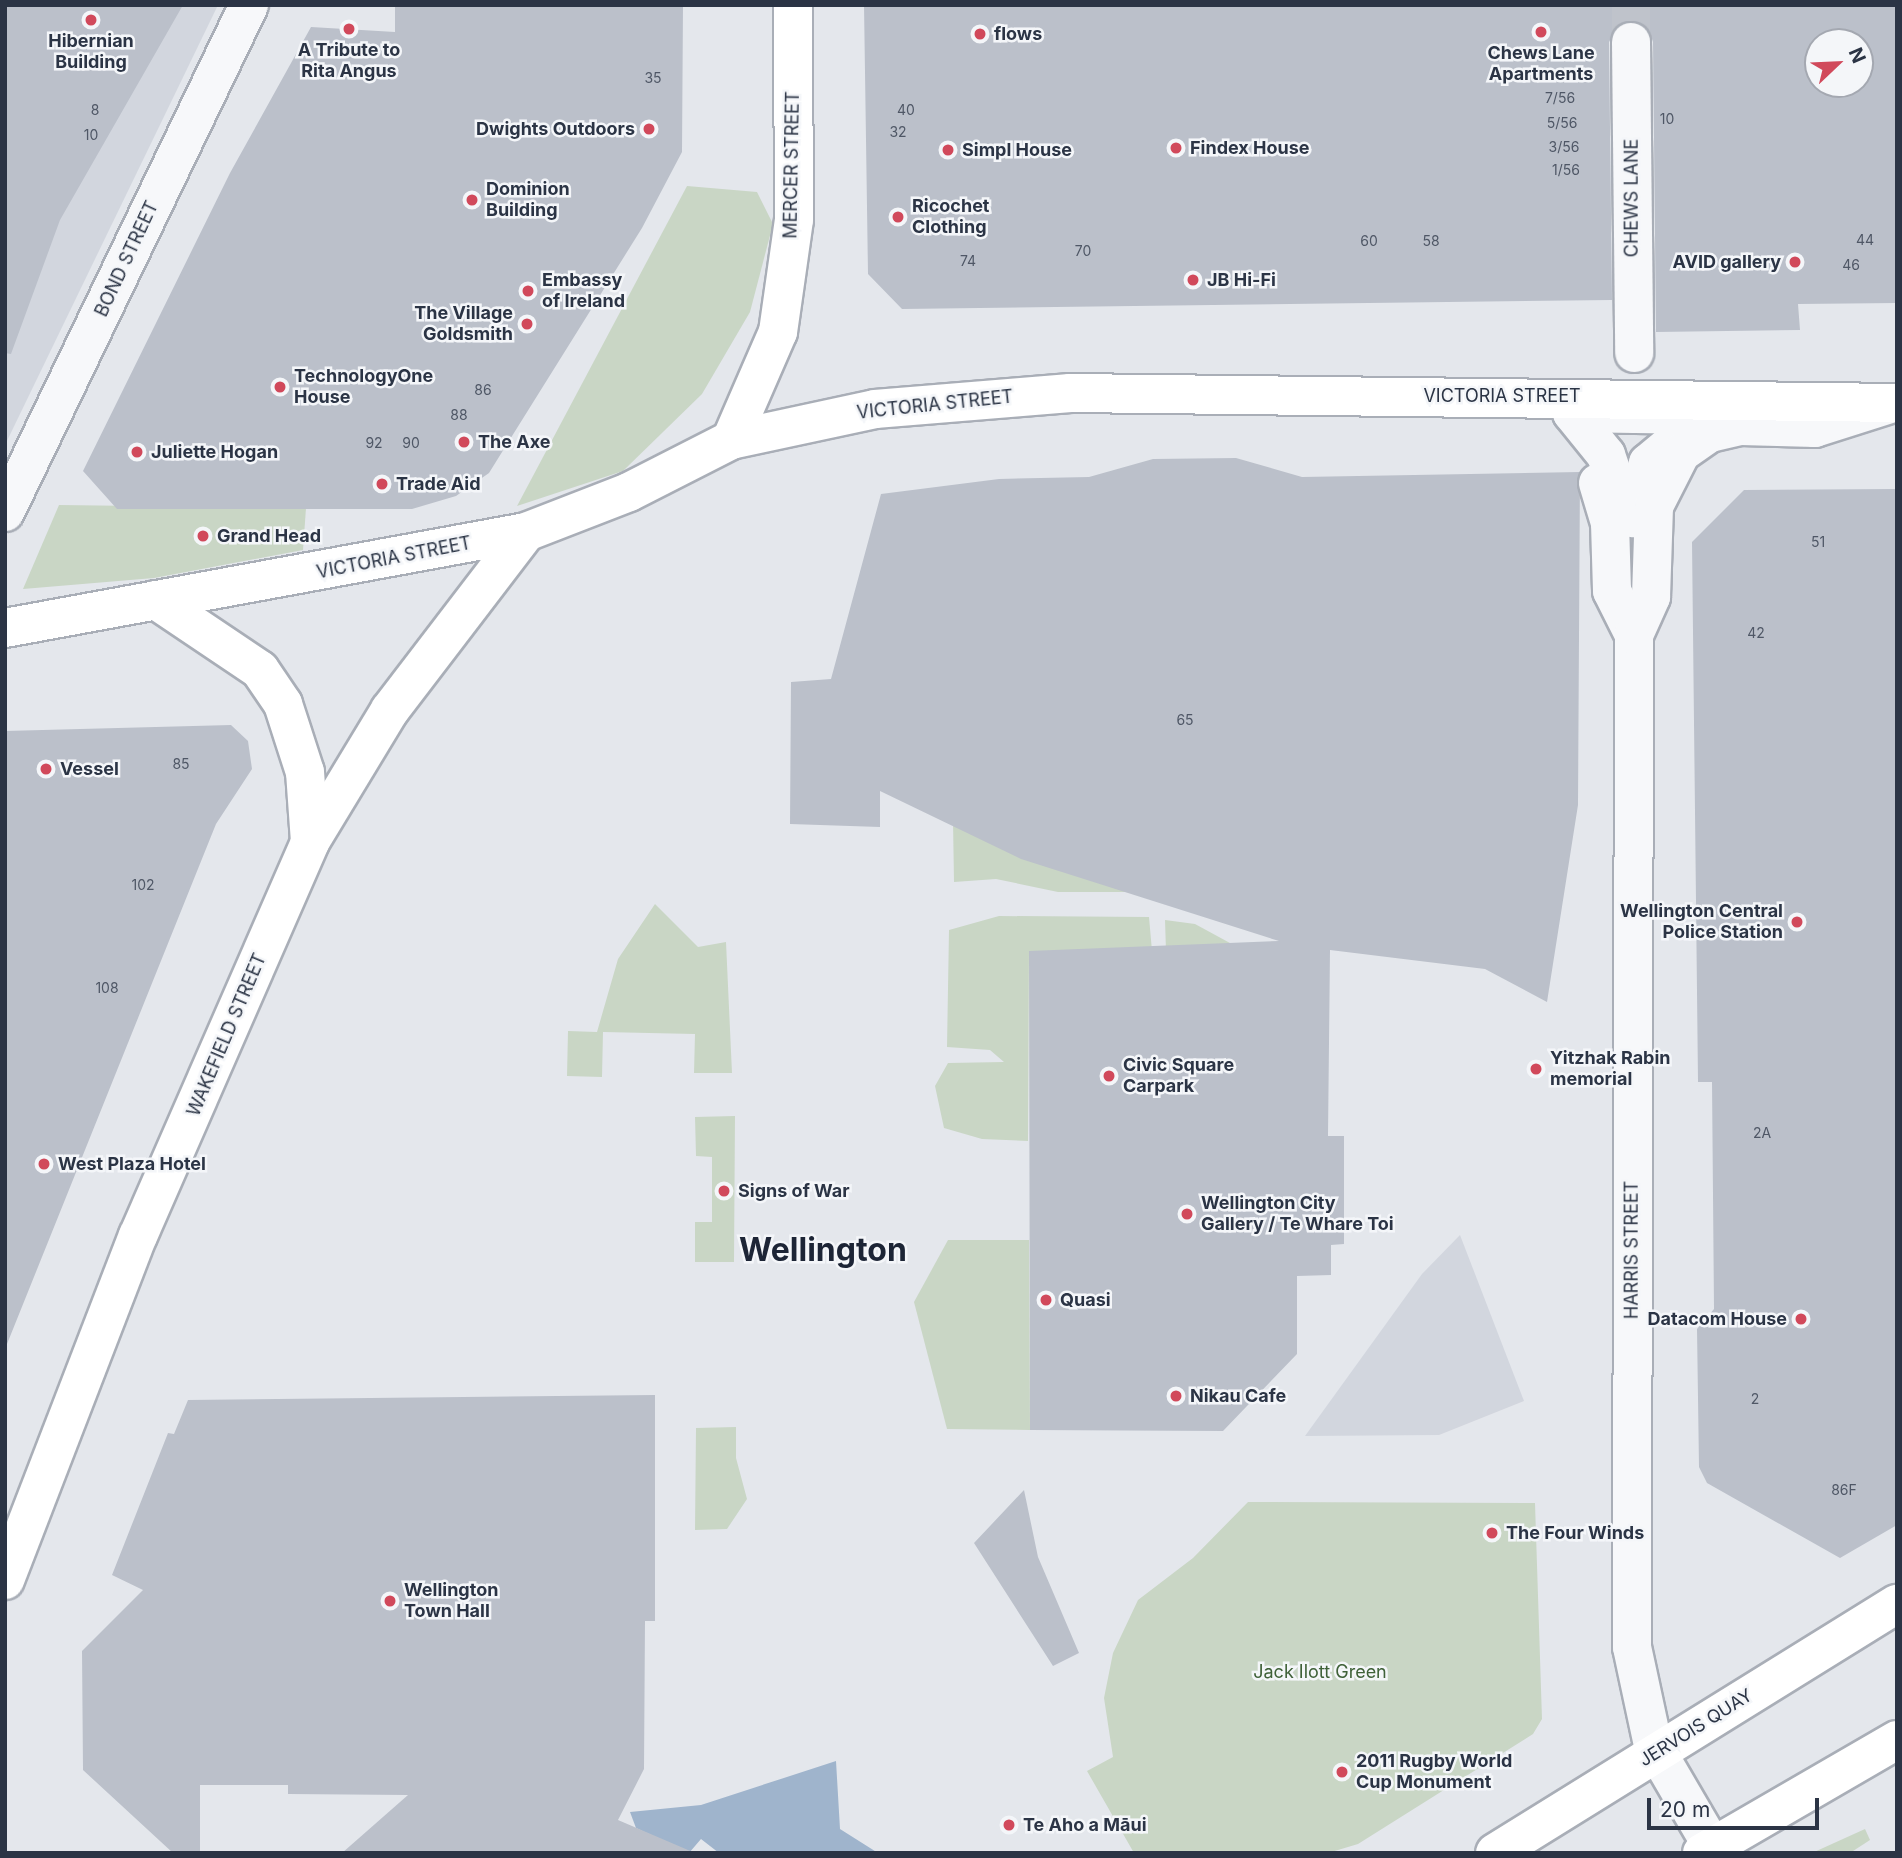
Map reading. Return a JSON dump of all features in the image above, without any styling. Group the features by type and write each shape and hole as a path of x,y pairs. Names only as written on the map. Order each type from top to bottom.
{"main road":[{"name":"MERCER STREET","path":"731,440 778,332 794,220 793,5"},
{"name":"VICTORIA STREET","path":"5,628 526,532 629,492 731,440 875,410 1015,395 1503,397 1894,403"},
{"name":"WAKEFIELD STREET","path":"5,1580 138,1236 310,842 390,710 526,532"},
{"path":"156,600 260,670 284,704 305,772 310,842"},
{"name":"JERVOIS QUAY","path":"1495,1853 1897,1604"},
{"path":"1707,1849 1897,1740"}],"street":[{"name":"BOND STREET","path":"5,512 249,5"},
{"name":"CHEWS LANE","path":"1631,42 1633,353"},
{"name":"HARRIS STREET","path":"1503,397 1553,419 1591,464 1610,523 1612,591 1634,635"},
{"name":"HARRIS STREET","path":"1707,1849 1657,1752 1632,1647 1634,635 1651,597 1654,506 1681,453 1710,433 1741,426 1815,428 1894,403"}],"shaded area":[{"path":"5,5 218,5 5,445"},
{"path":"1460,1235 1524,1401 1439,1435 1305,1436 1422,1274"}],"green space":[{"path":"687,186 757,192 773,224 750,312 702,394 623,471 517,506"},
{"path":"59,505 306,508 303,550 154,578 23,589"},
{"path":"953,821 1141,892 1058,892 996,879 954,882"},
{"path":"655,904 698,947 726,942 732,1073 694,1073 695,1034 603,1032 602,1077 567,1076 568,1031 597,1032 618,959"},
{"path":"999,916 1149,917 1152,951 1029,951 1028,1141 982,1139 944,1128 935,1086 948,1063 1004,1062 990,1050 947,1047 949,930"},
{"path":"1165,920 1195,924 1241,949 1166,951"},
{"path":"735,1116 734,1262 695,1262 695,1222 712,1222 712,1157 696,1156 695,1117"},
{"path":"948,1240 1029,1240 1030,1430 947,1429 914,1302"},
{"path":"736,1427 736,1458 747,1499 727,1529 695,1530 696,1428"},
{"name":"Jack Ilott Green","path":"1248,1502 1535,1503 1542,1719 1533,1734 1358,1844 1328,1853 1134,1853 1087,1771 1113,1757 1104,1698 1113,1653 1138,1600 1193,1558"},
{"path":"1865,1829 1870,1840 1850,1853 1812,1853"}],"water":[{"path":"836,1761 840,1829 878,1853 719,1853 701,1839 689,1853 636,1828 630,1812 701,1805"}],"building":[{"path":"5,5 183,5 60,220 11,354 5,353"},
{"path":"395,5 683,5 682,152 642,228 489,473 456,496 412,509 117,509 83,471 230,173 311,27 395,32"},
{"path":"864,5 1897,5 1897,303 1798,304 1800,330 1656,332 1653,42 1649,30 1631,20 1619,24 1609,42 1612,300 902,309 868,274"},
{"path":"1236,458 1302,477 1580,472 1578,805 1547,1002 1485,969 1330,950 1328,1136 1344,1136 1344,1244 1331,1245 1331,1275 1297,1276 1297,1354 1223,1431 1030,1430 1029,951 1279,941 1021,859 880,791 880,827 790,824 791,682 831,679 881,494 999,479 1089,477 1153,459"},
{"path":"1897,489 1897,1525 1840,1558 1707,1483 1699,1467 1697,1329 1714,1309 1712,1082 1698,1082 1692,542 1744,490"},
{"path":"231,725 248,741 252,769 216,824 5,1349 5,731"},
{"name":"Wellington Town Hall","path":"655,1395 655,1621 645,1621 644,1769 618,1820 695,1853 342,1853 408,1795 288,1794 288,1785 200,1785 200,1853 173,1853 83,1770 82,1651 143,1590 112,1575 168,1433 174,1434 188,1400"},
{"path":"1024,1490 1038,1557 1079,1653 1053,1666 974,1543"}],"tunnel":[{"path":"1631,5 1631,42"}],"place":[{"name":"Hibernian Building","path":"91,20"},
{"name":"A Tribute to Rita Angus","path":"349,29"},
{"name":"Chews Lane Apartments","path":"1541,32"},
{"name":"flows","path":"980,34"},
{"name":"Dwights Outdoors","path":"649,129"},
{"name":"Findex House","path":"1176,148"},
{"name":"Simpl House","path":"948,150"},
{"name":"Dominion Building","path":"472,200"},
{"name":"Ricochet Clothing","path":"898,217"},
{"name":"AVID gallery","path":"1795,262"},
{"name":"JB Hi-Fi","path":"1193,280"},
{"name":"Embassy of Ireland","path":"528,291"},
{"name":"The Village Goldsmith","path":"527,324"},
{"name":"TechnologyOne House","path":"280,387"},
{"name":"The Axe","path":"464,442"},
{"name":"Juliette Hogan","path":"137,452"},
{"name":"Trade Aid","path":"382,484"},
{"name":"Grand Head","path":"203,536"},
{"name":"Vessel","path":"46,769"},
{"name":"Wellington Central Police Station","path":"1797,922"},
{"name":"Yitzhak Rabin memorial","path":"1536,1069"},
{"name":"Civic Square Carpark","path":"1109,1076"},
{"name":"West Plaza Hotel","path":"44,1164"},
{"name":"Signs of War","path":"724,1191"},
{"name":"Wellington City Gallery / Te Whare Toi","path":"1187,1214"},
{"name":"Quasi","path":"1046,1300"},
{"name":"Datacom House","path":"1801,1319"},
{"name":"Nikau Cafe","path":"1176,1396"},
{"name":"The Four Winds","path":"1492,1533"},
{"name":"Wellington Town Hall","path":"390,1601"},
{"name":"2011 Rugby World Cup Monument","path":"1342,1772"},
{"name":"Te Aho a Māui","path":"1009,1825"}],"district":[{"name":"Wellington","path":"823,1250"}]}
